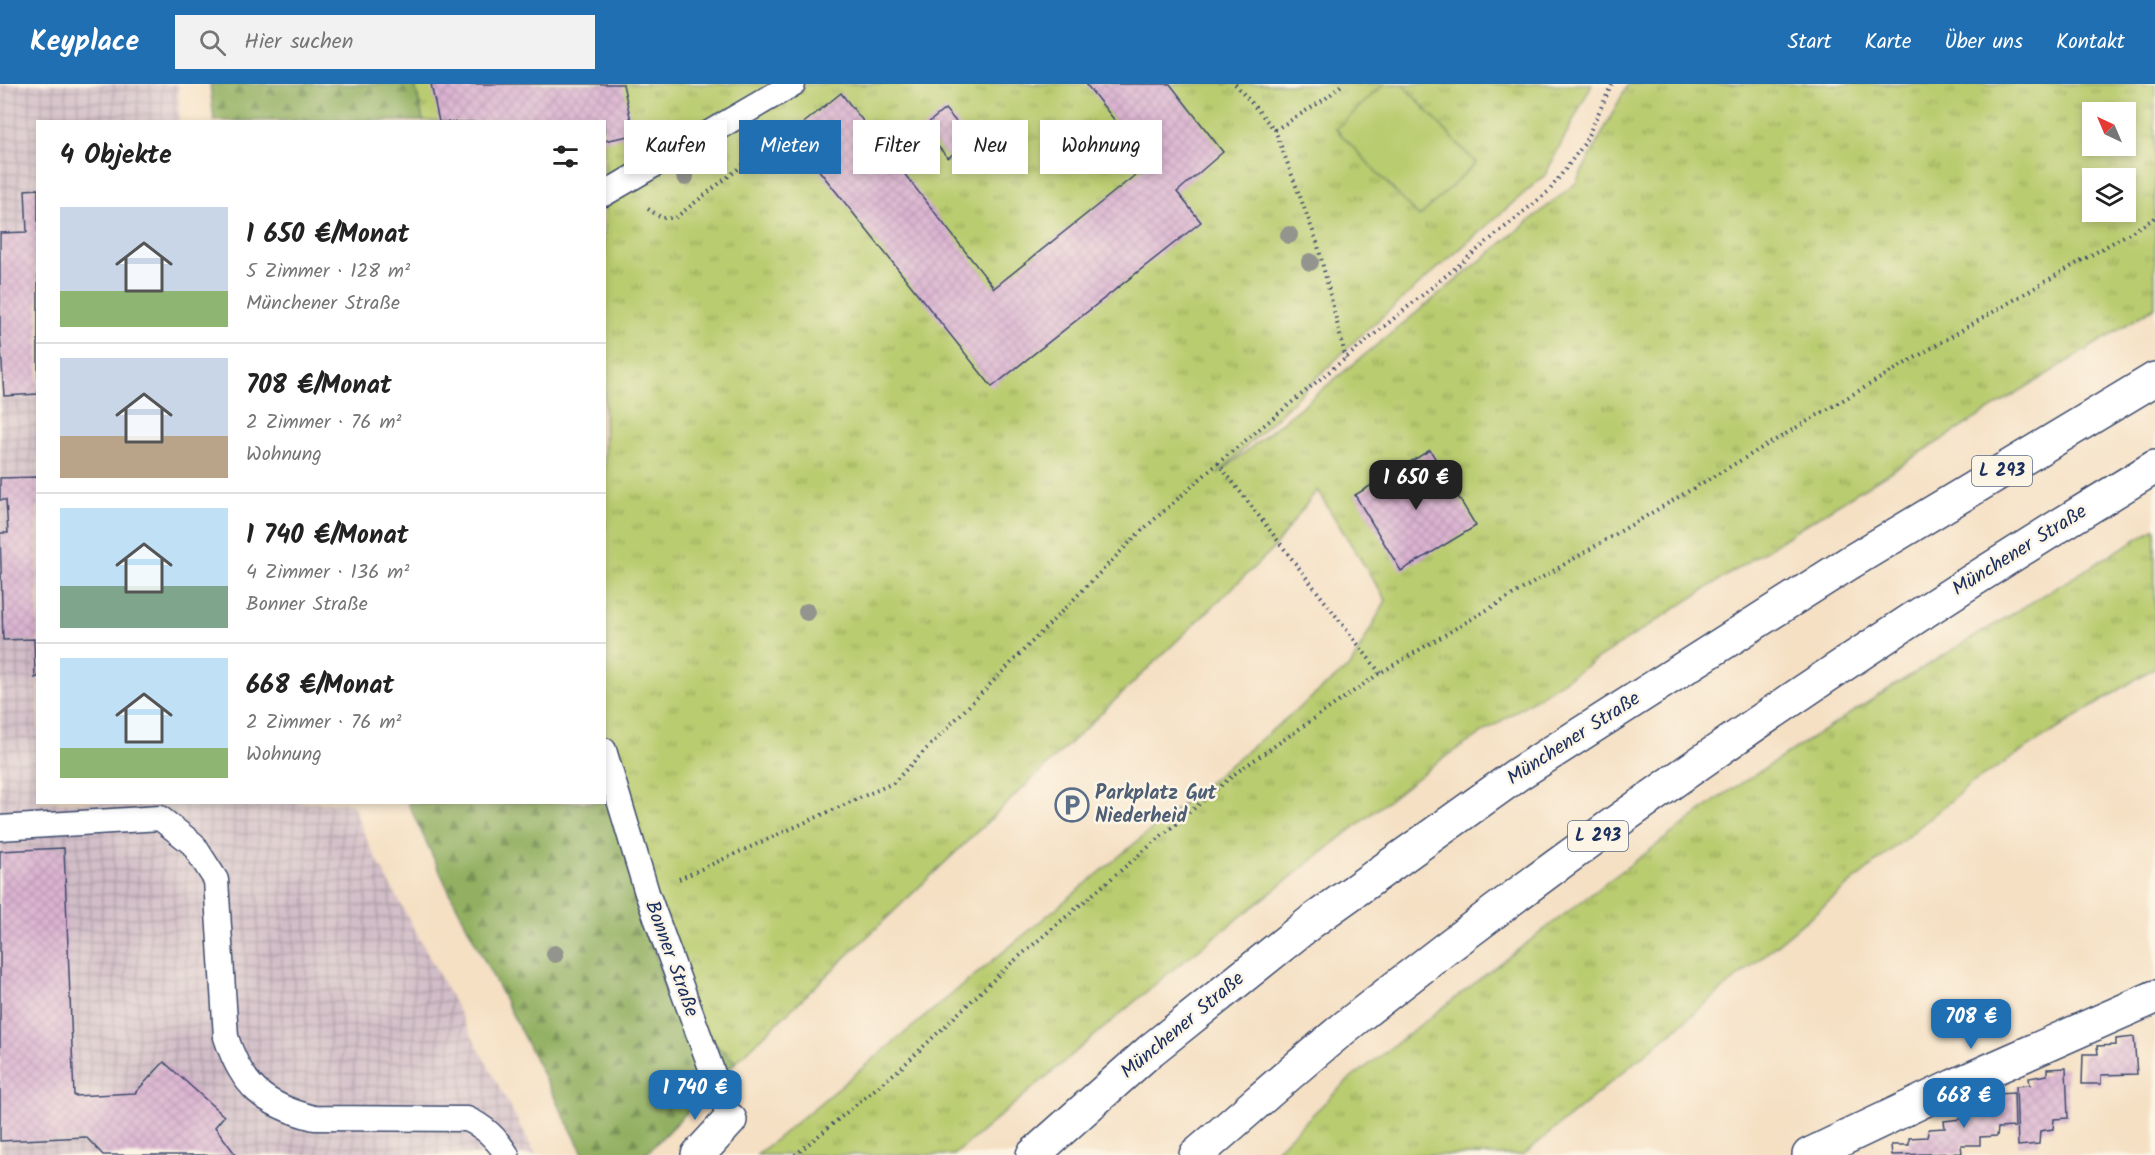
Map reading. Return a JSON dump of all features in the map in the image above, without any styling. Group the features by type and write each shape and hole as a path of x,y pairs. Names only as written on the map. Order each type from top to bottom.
{"main road":[{"name":"Münchener Straße","path":"1033,1155 1151,1050 1311,922 1518,774 1849,563 2155,379"},
{"name":"Münchener Straße","path":"1196,1155 1353,1022 1544,876 1766,716 2022,548 2155,467"},
{"path":"1809,1155 1954,1086 2155,997"},
{"name":"Bonner Straße","path":"702,1153 730,1120"}],"lane":[{"path":"609,191 794,84"},
{"name":"Bonner Straße","path":"606,757 647,893 730,1120"},
{"path":"0,828 160,818 193,844 216,880 226,1037 232,1056 251,1087 272,1103 291,1112 314,1118 467,1119 482,1126 499,1142 507,1155"}],"path":[{"path":"1235,84 1275,130 1317,242 1346,359"},
{"path":"1275,130 1325,99 1343,84"},
{"path":"647,893 893,783 1137,535 1218,462 1549,191 1584,144 1612,84"},
{"path":"609,191 662,218 675,218 756,155 754,146 735,118"},
{"path":"795,1155 902,1067 1008,966 1237,772 1380,673 2155,218"},
{"path":"1218,462 1380,673"}],"shaded area":[{"path":"0,84 178,84 179,120 36,120 36,804 352,804 368,843 536,1155 0,1155"}],"green space":[{"path":"210,84 415,84 423,120 214,120"},
{"path":"415,84 1592,84 1545,175 1361,335 1217,475 1576,183 1628,84 2155,84 2155,307 1811,521 1436,763 1166,975 954,1155 757,1155 1351,665 1386,600 1317,490 1272,550 736,1062 670,1006 606,783 606,120 423,120"},
{"path":"1384,84 1402,84 1476,163 1419,217 1336,129"},
{"path":"2155,528 2155,667 1972,783 1523,1155 1271,1155 1345,1083 1720,797 1898,683"},
{"path":"606,783 670,1006 736,1062 645,1155 584,1155 448,889 408,804 606,804"}],"building":[{"path":"431,84 623,84 631,120 624,120 624,137 606,141 606,120 439,120"},
{"path":"1086,84 1170,84 1223,152 1177,192 1201,222 992,387 822,174 841,174 841,120 807,120 841,93 862,120 853,120 853,174 905,174 994,288 1136,174 1162,174 1162,120 1114,120"},
{"path":"945,109 955,120 952,120 952,155 948,158 940,149 940,120 932,120"},
{"path":"36,189 36,394 4,396 0,332 0,233 27,232 25,190"},
{"path":"1430,450 1476,526 1401,571 1355,495"},
{"path":"36,477 35,678 34,639 3,640 0,533 8,533 6,500 0,500 0,478"},
{"path":"64,848 74,1096 135,1093 164,1062 224,1116 215,1127 236,1155 103,1155 86,1137 0,1141 0,851"},
{"path":"2134,1037 2137,1074 2101,1075 2101,1084 2082,1084 2083,1054 2098,1054 2097,1046 2116,1045 2116,1039"},
{"path":"2066,1068 2068,1118 2054,1119 2053,1129 2040,1131 2039,1144 2018,1146 2016,1086 2030,1085 2029,1078 2047,1075 2047,1069"},
{"path":"2014,1093 2015,1127 1998,1128 1997,1136 1980,1137 1980,1145 1961,1145 1962,1153 1892,1155 1891,1145 1909,1145 1909,1138 1927,1137 1929,1129 1945,1128 1944,1121 1961,1119 1962,1112 1979,1111 1979,1103 1997,1101 1997,1094"}],"place":[{"name":"Parkplatz Gut Niederheid","path":"1072,805"}]}
